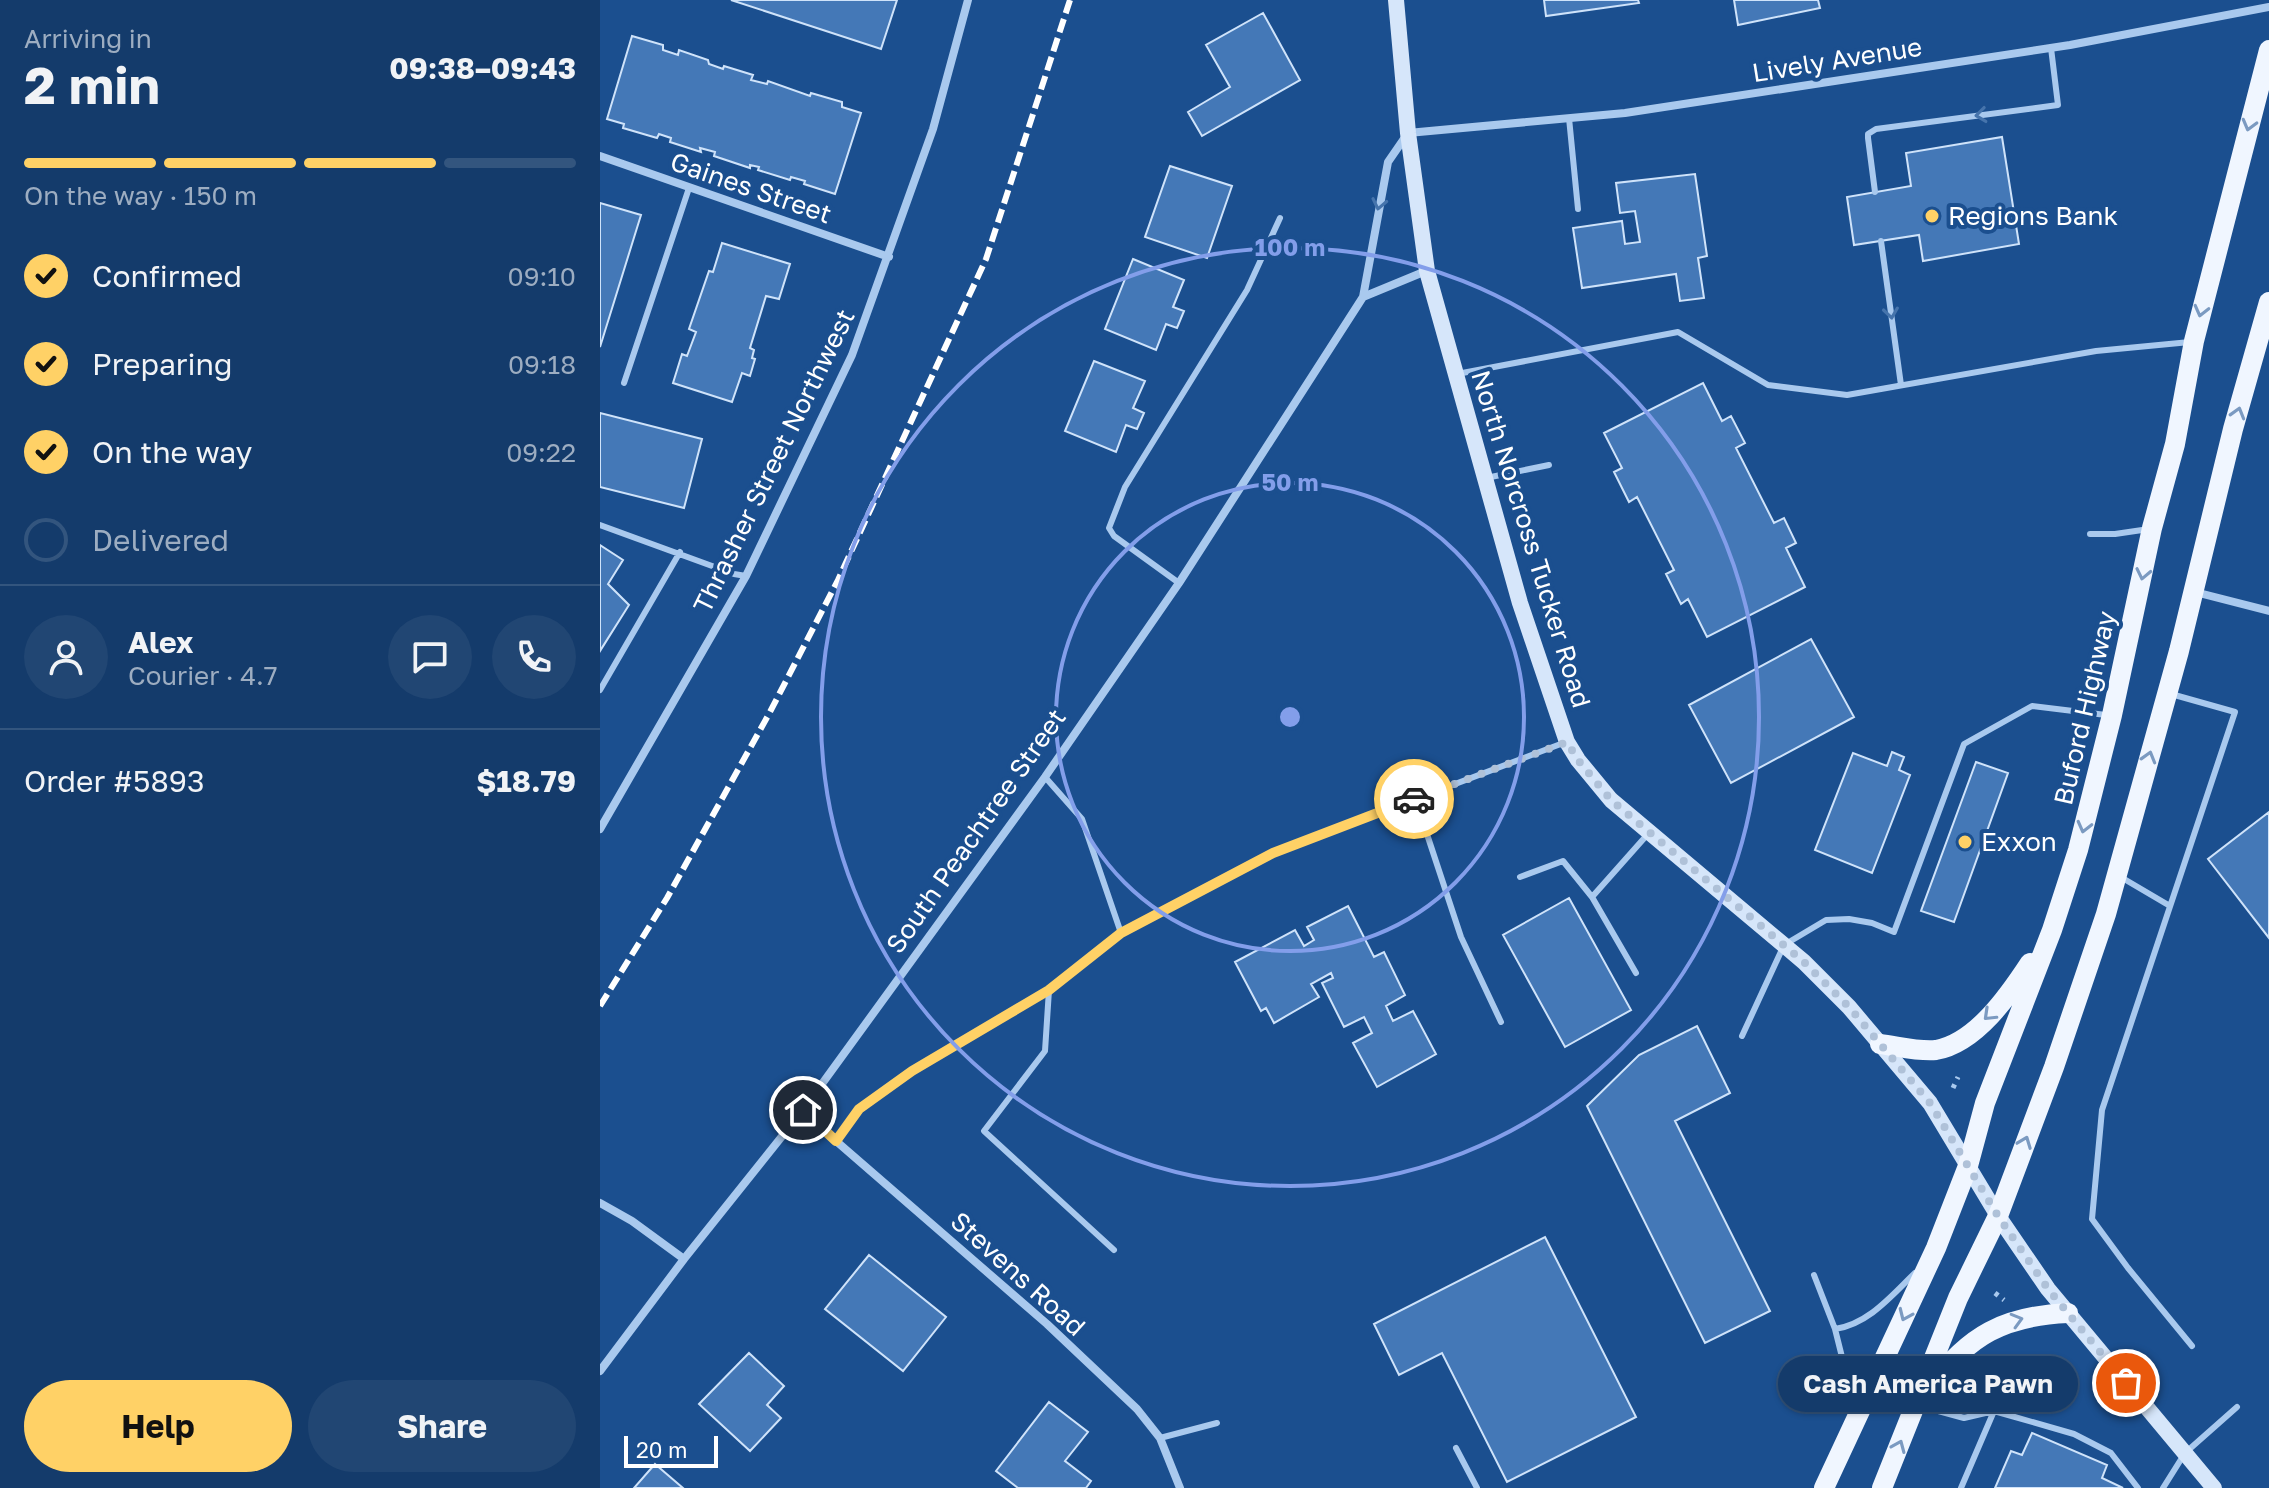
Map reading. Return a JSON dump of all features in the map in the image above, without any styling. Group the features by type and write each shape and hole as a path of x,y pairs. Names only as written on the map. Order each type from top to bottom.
{"main road":[{"name":"Buford Highway","path":"1824,1488 1932,1257 1968,1166 1985,1103 2052,930 2078,850 2112,715 2152,528 2175,444 2194,341 2269,50"},
{"path":"1882,1488 1958,1298 1998,1216 2054,1067 2106,914 2194,592 2233,429 2266,326 2269,302"},
{"path":"1880,1044 1935,1050 1965,1039 2006,999 2052,930"},
{"path":"1917,1405 1961,1351 1995,1327 2022,1317 2068,1313"}],"street":[{"name":"Thrasher Street Northwest","path":"600,829 746,576 852,355 933,129 968,0"},
{"path":"1363,297 1427,271 1408,133 1396,0"},
{"name":"Lively Avenue","path":"1408,133 1625,113 2051,48 2269,7"},
{"name":"South Peachtree Street","path":"600,1371 684,1259 803,1110 1045,777 1179,583 1363,297 1388,162 1408,133"},
{"name":"Gaines Street","path":"600,156 889,257"},
{"name":"North Norcross Tucker Road","path":"1427,271 1520,603 1567,742 1578,760 1611,800 1784,945 1849,1007 1930,1103 1998,1216 2068,1313 2214,1488"},
{"path":"2194,592 2269,611"},
{"name":"Stevens Road","path":"803,1110 1047,1324 1137,1409 1160,1438 1180,1488"},
{"path":"600,1203 632,1221 684,1259"}],"lane":[{"path":"1875,192 1868,134 1876,129 2058,105 2051,48"},
{"path":"1569,118 1578,209"},
{"path":"624,383 689,188"},
{"path":"1179,583 1114,536 1109,528 1125,487 1247,290 1280,218"},
{"path":"1881,241 1901,385"},
{"path":"1457,374 1678,332 1768,385 1847,395 2096,351 2194,341"},
{"path":"1486,478 1549,465"},
{"path":"600,525 746,576"},
{"path":"2090,534 2115,534 2152,528"},
{"path":"600,690 680,552"},
{"path":"2167,692 2235,712 2102,1110 2092,1219 2192,1346"},
{"path":"1742,1036 1784,945 1826,920 1861,921 1894,932 1964,744 2032,706 2112,715"},
{"path":"836,1141 859,1109 912,1071 1049,990 1121,933 1273,853 1567,742"},
{"path":"1045,777 1082,819 1121,933"},
{"path":"1415,798 1461,937 1501,1022"},
{"path":"1592,897 1650,832"},
{"path":"1520,877 1563,861 1592,897 1636,973"},
{"path":"2116,874 2170,906"},
{"path":"1049,990 1045,1051 984,1131 1114,1250"},
{"path":"1835,1329 1851,1325 1875,1311 1932,1257"},
{"path":"1814,1275 1835,1329 1857,1420"},
{"path":"1917,1405 1964,1418 1994,1411 2074,1434 2111,1453 2138,1488"},
{"path":"2163,1488 2185,1453 2237,1407"},
{"path":"1961,1488 1994,1411"},
{"path":"1160,1438 1217,1423"},
{"path":"1456,1448 1477,1488"}],"path":[{"path":"1953,1088 1958,1077"}],"building":[{"path":"731,0 897,0 881,49"},
{"path":"1544,0 1638,0 1639,3 1546,16"},
{"path":"1734,0 1818,0 1820,8 1738,25"},
{"path":"1263,13 1300,80 1202,136 1188,112 1230,87 1206,45"},
{"path":"632,36 663,45 663,50 678,55 679,50 723,69 724,66 753,75 751,80 767,84 768,81 810,96 811,93 842,102 842,107 861,113 835,194 804,184 805,181 791,177 790,180 758,170 759,167 750,165 750,168 714,156 715,152 700,148 701,152 670,142 671,138 659,134 657,138 623,128 624,124 607,119"},
{"name":"Regions Bank","path":"2002,137 2019,244 1923,261 1919,235 1854,245 1847,197 1911,186 1906,153"},
{"path":"1170,166 1232,186 1207,258 1145,237"},
{"path":"1695,174 1707,256 1698,258 1704,298 1680,301 1676,274 1582,288 1573,228 1622,221 1625,244 1640,242 1635,211 1620,213 1616,183"},
{"path":"600,203 641,215 600,347"},
{"path":"722,243 790,264 779,299 766,296 750,348 754,350 752,358 755,359 750,376 742,373 732,402 673,383 682,354 687,356 696,332 689,329"},
{"path":"1133,259 1184,280 1173,307 1184,311 1177,328 1166,324 1156,350 1105,329"},
{"path":"1094,361 1145,381 1133,408 1144,413 1137,429 1126,425 1116,452 1065,431"},
{"path":"1703,383 1722,421 1731,416 1745,443 1736,448 1774,523 1784,518 1796,543 1786,548 1805,587 1707,637 1688,599 1681,604 1666,574 1674,570 1637,497 1629,502 1614,472 1622,468 1604,433"},
{"path":"600,413 702,439 684,508 600,487"},
{"path":"600,545 623,560 608,584 629,605 600,651"},
{"path":"1811,639 1854,717 1731,783 1689,705"},
{"path":"1892,752 1904,757 1899,770 1910,775 1872,873 1815,850 1853,753 1887,766"},
{"name":"Exxon","path":"1976,762 2008,773 1954,922 1921,911"},
{"path":"2269,812 2269,938 2208,859"},
{"path":"1569,898 1631,1010 1565,1047 1503,935"},
{"path":"1348,906 1374,957 1384,952 1405,995 1386,1006 1393,1021 1413,1011 1436,1054 1377,1087 1353,1043 1372,1033 1364,1017 1344,1027 1322,983 1333,978 1331,973 1311,984 1319,997 1274,1023 1266,1008 1261,1011 1235,962 1295,930 1304,946 1314,940 1307,927"},
{"path":"1697,1026 1730,1093 1675,1121 1770,1311 1705,1343 1587,1106 1639,1055"},
{"path":"1545,1237 1636,1417 1507,1482 1442,1353 1399,1375 1374,1324"},
{"path":"869,1255 946,1317 903,1371 825,1309"},
{"path":"749,1353 784,1386 767,1405 781,1418 750,1451 699,1404"},
{"path":"1049,1402 1088,1432 1065,1461 1091,1481 1086,1488 1018,1488 996,1471"},
{"path":"2032,1433 2107,1465 2102,1478 2123,1488 1995,1488 2011,1451 2022,1455"},
{"path":"655,1464 683,1488 634,1488"}],"railway":[{"path":"600,1006 667,898 770,712 838,580 986,259 1070,0"}],"way so far":[{"path":"1414,799 1567,742 1611,800 1804,962 1849,1007 1930,1103 1998,1216 2048,1289 2126,1383"}],"place":[{"name":"Regions Bank","path":"1932,216"},
{"name":"Exxon","path":"1965,842"},
{"name":"Cash America Pawn","path":"2126,1383"}],"route":[{"path":"803,1110 836,1141 859,1109 912,1071 1049,990 1121,933 1273,853 1414,799"}]}
